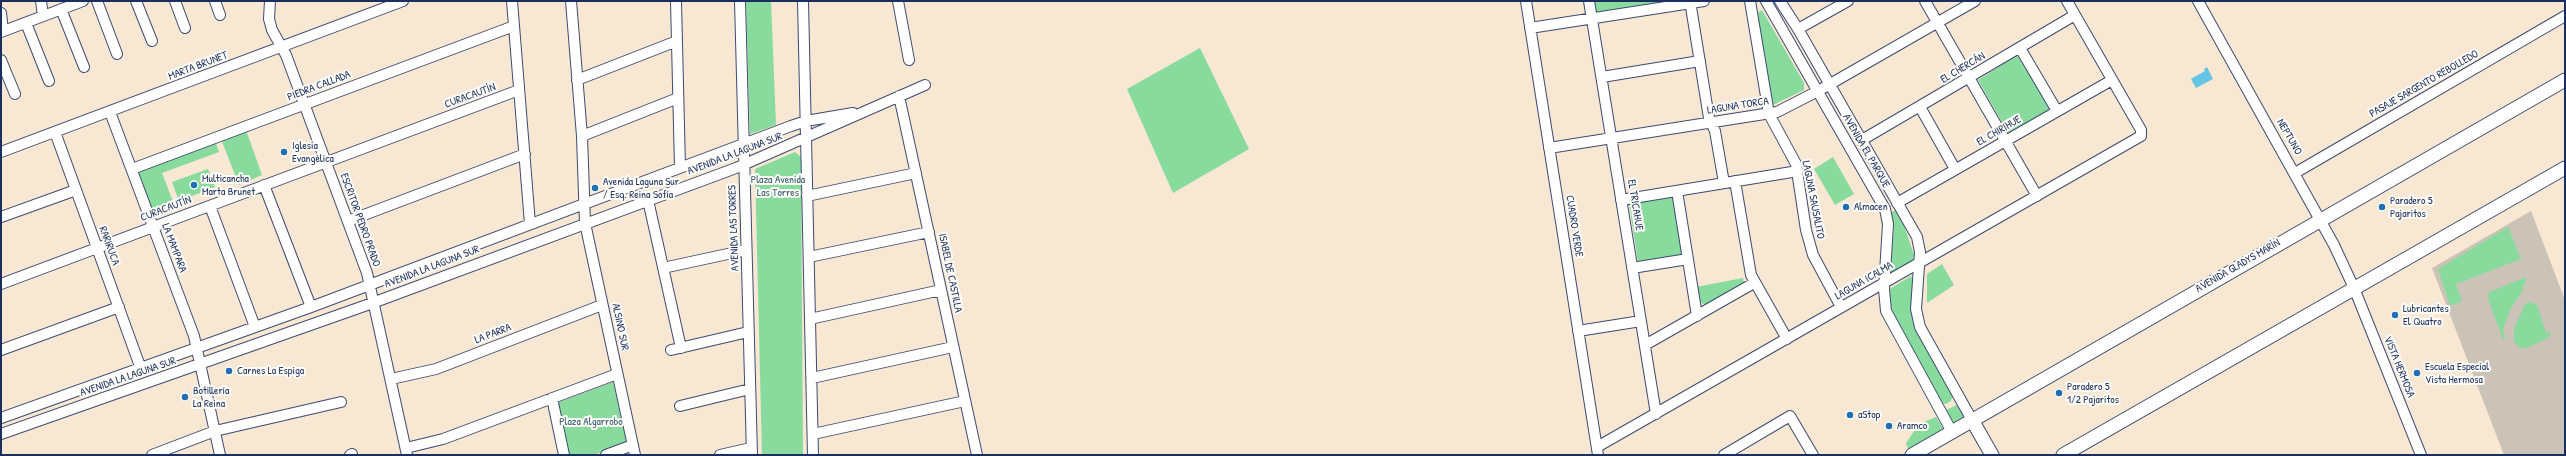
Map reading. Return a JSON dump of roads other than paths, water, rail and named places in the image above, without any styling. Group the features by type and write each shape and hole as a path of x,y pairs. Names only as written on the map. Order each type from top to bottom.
{"main road":[{"name":"AVENIDA GLADYS MARÍN","path":"1912,455 2565,80"},
{"path":"2063,455 2565,168"},
{"path":"1972,420 1992,455"}],"street":[{"path":"41,1 43,16"},
{"path":"1,13 2,32 82,1"},
{"path":"97,1 117,54"},
{"path":"136,1 152,41"},
{"path":"175,1 185,28"},
{"path":"215,1 220,15"},
{"name":"ESCRITOR PEDRO PRADO","path":"270,1 270,25 281,47 304,104 370,284 406,452"},
{"name":"MARTA BRUNET","path":"1,152 402,1"},
{"path":"512,1 530,224"},
{"name":"ALSINO SUR","path":"571,1 582,136 584,223 634,450"},
{"path":"676,1 680,168"},
{"name":"AVENIDA LAS TORRES","path":"740,1 752,451"},
{"path":"803,1 813,455"},
{"path":"898,1 909,60"},
{"name":"CUADRO VERDE","path":"1526,1 1597,451"},
{"name":"EL TRICAHUE","path":"1589,1 1656,414"},
{"path":"1530,28 1704,1"},
{"name":"LAGUNA SAUSALITO","path":"1750,1 1769,114 1793,157 1798,171 1811,248 1841,307"},
{"name":"AVENIDA EL PARQUE","path":"1766,1 1886,214 1888,231 1884,303 1891,323 1952,432"},
{"name":"AVENIDA EL PARQUE","path":"1780,1 1830,84 1919,242 1920,263 1916,309 1920,327 1972,420"},
{"path":"1798,29 1848,1"},
{"path":"1925,1 2036,196"},
{"name":"LAGUNA TORCA","path":"1549,148 1769,114 1818,91 1975,1"},
{"path":"2067,1 2112,80"},
{"name":"NEPTUNO","path":"2198,1 2296,173 2321,219 2354,288"},
{"path":"1690,2 1711,123 1724,183"},
{"path":"61,9 84,67"},
{"name":"EL CHERCÁN","path":"1862,140 2075,15"},
{"name":"PASAJE SARGENTO REBOLLEDO","path":"2296,173 2565,16"},
{"path":"26,23 49,81"},
{"name":"PIEDRA CALLADA","path":"132,169 514,26"},
{"path":"577,80 677,41"},
{"path":"2020,48 2057,112"},
{"path":"1,60 15,94"},
{"path":"1602,78 1700,61"},
{"name":"EL CHIRIHUE","path":"1897,203 2112,80"},
{"name":"LAGUNA ICALMA","path":"1597,451 1656,414 2142,134 2112,80"},
{"name":"AVENIDA LA LAGUNA SUR","path":"1,434 374,302 744,164 925,85"},
{"name":"CURACAUTÍN","path":"1,284 519,90"},
{"name":"ISABEL DE CASTILLA","path":"899,96 977,455"},
{"path":"582,136 678,98"},
{"path":"1920,107 1955,169"},
{"name":"AVENIDA LA LAGUNA SUR","path":"1,418 311,307 806,121 867,111"},
{"name":"LA MAMPARA","path":"110,112 197,348 220,455"},
{"name":"RARIRUCA","path":"55,132 141,368"},
{"path":"348,221 525,154"},
{"path":"1621,200 1798,171"},
{"path":"807,196 916,173"},
{"path":"1735,182 1749,270 1754,282 1787,339"},
{"path":"264,186 311,307"},
{"path":"1,218 76,190"},
{"path":"1677,191 1697,316"},
{"path":"648,200 681,348"},
{"path":"210,206 255,327"},
{"path":"809,257 929,232"},
{"path":"663,268 746,250"},
{"path":"1632,268 1688,259"},
{"path":"1645,345 1754,282"},
{"name":"VISTA HERMOSA","path":"2354,288 2421,455"},
{"path":"810,319 941,290"},
{"name":"LA PARRA","path":"391,379 436,369 602,305"},
{"path":"1,350 119,307"},
{"path":"1578,331 1641,320"},
{"path":"671,350 748,332"},
{"path":"812,378 954,347"},
{"path":"406,452 618,374"},
{"path":"680,406 750,390"},
{"path":"552,398 564,455"},
{"path":"813,434 965,401"},
{"path":"152,455 215,431 341,402"},
{"path":"1724,455 1740,451 1790,416 1813,455"},
{"path":"606,455 634,450"},
{"path":"720,455 752,451"}],"water":[{"path":"2207,67 2213,79 2196,88 2191,79 2205,71 2204,69"}],"place":[{"name":"Iglesia Evangélica","path":"284,152"},
{"name":"Multicancha Marta Brunet","path":"194,185"},
{"name":"Avenida Laguna Sur / Esq. Reina Sofía","path":"595,188"},
{"name":"Almacen","path":"1846,207"},
{"name":"Paradero 5 Pajaritos","path":"2382,207"},
{"name":"Lubricantes El Quatro","path":"2395,315"},
{"name":"Carnes La Espiga","path":"229,371"},
{"name":"Escuela Especial Vista Hermosa","path":"2417,373"},
{"name":"Paradero 5 1/2 Pajaritos","path":"2059,393"},
{"name":"Botillería La Reina","path":"185,397"},
{"name":"aStop","path":"1850,415"},
{"name":"Aramco","path":"1889,426"}],"park label":[{"name":"Plaza Avenida Las Torres","path":"778,186"},
{"name":"Plaza Algarrobo","path":"591,422"}]}
